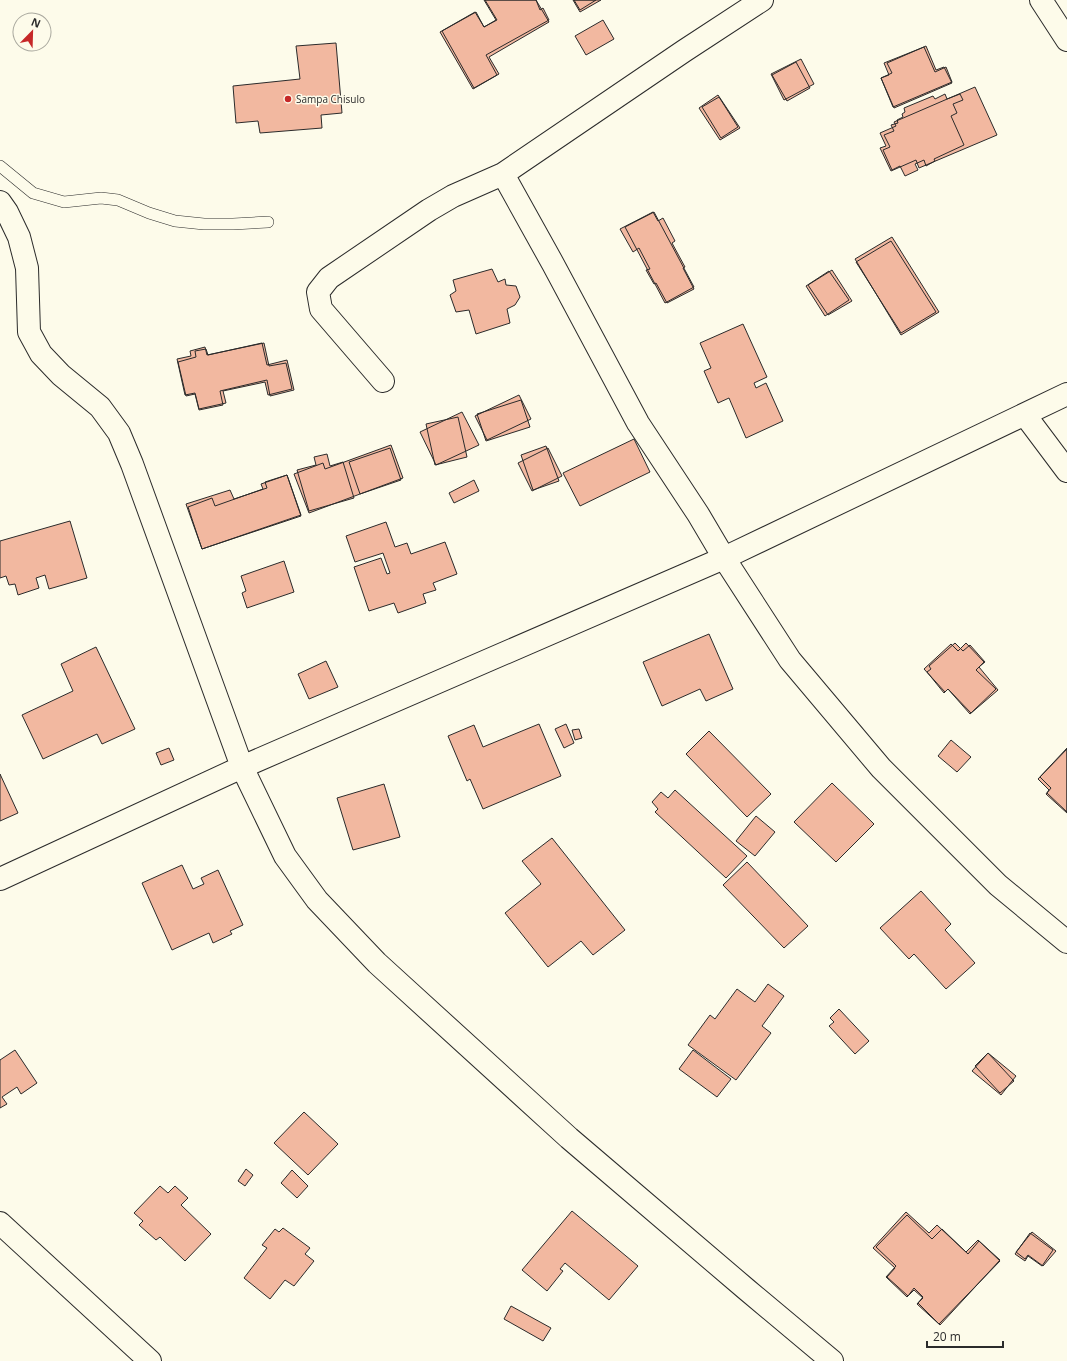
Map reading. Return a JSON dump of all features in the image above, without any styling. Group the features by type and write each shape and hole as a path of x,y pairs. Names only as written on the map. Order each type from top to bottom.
{"street":[{"path":"383,381 321,309 318,292 329,278 429,210 453,196 502,174 762,0"},
{"path":"1041,0 1067,40"},
{"path":"502,174 553,264 638,423 698,514 724,558 790,660 881,768 998,885 1067,942"},
{"path":"0,202 7,212 19,237 27,268 29,332 41,354 61,375 100,407 119,433 132,464 242,768 285,856 316,900 377,963 569,1138 832,1361"},
{"path":"0,879 242,768 724,558 1067,394"},
{"path":"1025,415 1067,471"},
{"path":"0,1223 150,1361"}],"lane":[{"path":"0,166 33,193 64,202 101,198 118,200 155,215 175,221 204,224 268,222"}],"building":[{"path":"484,0 536,0 549,22 489,57 499,74 473,89 440,32 475,12 484,27 496,20"},
{"path":"485,0 536,0 540,10 543,8 549,20 486,55 497,75 474,88 442,31 476,12 484,27 497,20"},
{"path":"573,0 601,0 580,12"},
{"path":"574,0 596,0 580,10"},
{"path":"603,20 614,39 586,55 575,36"},
{"name":"Sampa Chisulo","path":"336,43 342,113 321,115 322,128 260,133 258,121 236,123 233,86 300,79 296,46"},
{"path":"926,46 936,70 944,67 952,83 894,108 881,78 892,73 887,63"},
{"path":"924,47 935,72 946,67 952,82 893,107 881,78 889,75 884,63"},
{"path":"801,59 814,84 784,100 771,74"},
{"path":"796,62 810,88 787,101 772,75"},
{"path":"975,87 997,135 919,168 916,160 891,171 880,148 886,146 880,133 896,126 894,122"},
{"path":"945,94 947,99 960,94 963,100 953,104 957,113 951,116 964,145 934,159 935,161 926,166 924,160 915,164 918,170 905,176 900,166 892,170 883,150 890,147 884,135 894,131 891,125 898,123 897,120 903,117 902,114 905,112 904,108 933,96 935,99"},
{"path":"718,95 740,128 720,140 699,108"},
{"path":"719,97 738,127 721,138 702,107"},
{"path":"653,212 658,221 663,218 675,241 672,243 685,267 683,268 694,289 667,303 656,283 654,284 646,270 650,269 639,248 633,252 620,229"},
{"path":"654,212 694,287 665,303 625,227"},
{"path":"892,237 939,312 901,335 855,259"},
{"path":"891,241 936,312 901,333 856,262"},
{"path":"492,269 498,282 505,279 506,285 516,286 520,297 515,305 507,309 510,323 476,334 469,310 456,312 450,295 456,291 453,280"},
{"path":"832,270 852,301 828,315 808,285"},
{"path":"829,271 849,300 825,316 806,286"},
{"path":"743,324 767,377 754,383 756,388 766,383 783,421 746,438 729,398 718,403 704,371 711,368 700,343"},
{"path":"262,343 267,365 287,360 294,390 270,396 267,380 220,391 223,405 199,410 195,394 186,396 178,362 196,357 195,351 206,349 208,355"},
{"path":"264,343 269,366 286,363 292,389 268,395 265,382 223,391 226,403 199,409 195,393 185,395 177,359 191,356 190,351 205,347 207,355"},
{"path":"519,395 531,419 487,440 475,416"},
{"path":"521,400 530,427 486,441 477,414"},
{"path":"462,412 479,445 436,465 420,432"},
{"path":"458,417 467,457 435,465 426,424"},
{"path":"634,439 650,472 580,506 563,473"},
{"path":"391,445 403,478 309,513 294,474 323,463 325,469"},
{"path":"546,446 559,481 533,490 521,455"},
{"path":"390,448 401,480 360,494 349,462"},
{"path":"548,448 562,476 532,491 518,463"},
{"path":"327,454 330,466 343,462 354,498 309,511 297,470 316,465 314,457"},
{"path":"287,475 301,515 202,549 188,507 212,498 215,506 263,489 261,484"},
{"path":"287,475 301,516 202,549 186,504 230,490 234,499 267,488 265,482"},
{"path":"474,480 479,491 454,503 449,493"},
{"path":"70,521 87,578 49,589 45,575 36,578 39,588 18,595 15,584 9,585 6,576 0,578 0,541"},
{"path":"386,522 395,547 407,543 411,554 445,542 457,574 433,583 436,590 423,594 426,603 398,613 394,603 369,611 354,567 381,558 387,574 390,573 383,553 355,562 346,536"},
{"path":"284,561 294,592 247,608 242,593 246,591 241,576"},
{"path":"709,634 733,689 706,701 700,689 662,706 643,662"},
{"path":"955,643 963,651 970,645 985,662 979,667 998,690 970,714 948,689 944,693 927,672 931,669 929,666"},
{"path":"966,643 984,662 976,670 996,689 971,713 948,689 945,692 924,669 951,644 958,651"},
{"path":"96,647 135,729 102,744 97,734 43,759 22,715 73,691 61,664"},
{"path":"326,661 338,687 309,699 298,674"},
{"path":"539,724 561,776 483,809 470,779 467,781 448,736 474,725 483,747"},
{"path":"566,724 574,743 564,748 555,729"},
{"path":"579,729 582,738 575,740 572,730"},
{"path":"709,731 771,794 747,817 686,754"},
{"path":"951,740 971,757 957,772 938,756"},
{"path":"169,748 174,760 161,765 156,753"},
{"path":"1067,748 1067,813 1046,794 1049,790 1038,779"},
{"path":"1067,749 1067,812 1047,793 1051,788 1040,777"},
{"path":"0,774 18,813 0,821"},
{"path":"832,783 874,824 836,862 794,822"},
{"path":"384,784 400,837 353,850 337,798"},
{"path":"675,790 747,856 726,878 655,812 658,809 652,802 661,792 668,798"},
{"path":"756,816 775,832 755,856 736,841"},
{"path":"552,838 625,930 593,955 581,941 548,967 505,913 541,884 522,861"},
{"path":"747,862 808,926 784,948 723,885"},
{"path":"182,865 193,889 204,884 201,878 218,870 243,925 230,931 232,934 213,943 209,933 172,950 142,883"},
{"path":"921,891 951,924 945,930 975,963 946,989 914,954 909,959 880,928"},
{"path":"768,984 784,996 762,1026 771,1033 736,1080 688,1045 710,1015 715,1019 737,989 755,1002"},
{"path":"839,1009 869,1041 855,1054 829,1026 834,1022 830,1018"},
{"path":"15,1050 37,1083 21,1094 17,1087 2,1097 7,1104 0,1108 0,1060"},
{"path":"693,1050 731,1079 717,1097 679,1069"},
{"path":"988,1053 1016,1076 1001,1095 972,1071"},
{"path":"988,1053 1014,1081 1000,1093 975,1066"},
{"path":"304,1112 338,1144 308,1175 274,1143"},
{"path":"246,1169 253,1175 245,1186 238,1181"},
{"path":"292,1170 308,1186 297,1198 281,1183"},
{"path":"160,1186 168,1193 175,1186 188,1198 181,1205 211,1234 185,1261 160,1237 156,1240 139,1225 143,1221 134,1213"},
{"path":"572,1211 638,1266 609,1300 565,1263 560,1269 563,1271 547,1291 522,1270"},
{"path":"906,1212 929,1233 937,1225 968,1254 979,1241 1000,1260 940,1325 917,1304 923,1297 914,1288 908,1296 887,1277 895,1268 873,1248"},
{"path":"907,1215 932,1239 942,1229 966,1252 978,1240 1000,1261 939,1324 918,1303 923,1298 914,1290 907,1297 886,1277 896,1266 876,1247"},
{"path":"283,1228 310,1248 305,1254 314,1261 294,1286 285,1280 270,1299 244,1278 267,1248 262,1245 275,1229 279,1232"},
{"path":"1032,1232 1056,1251 1043,1266 1028,1255 1025,1259 1016,1252"},
{"path":"1030,1233 1053,1250 1042,1266 1028,1256 1025,1261 1015,1254"},
{"path":"511,1306 551,1328 543,1341 504,1319"}],"place":[{"name":"Sampa Chisulo","path":"288,99"}]}
